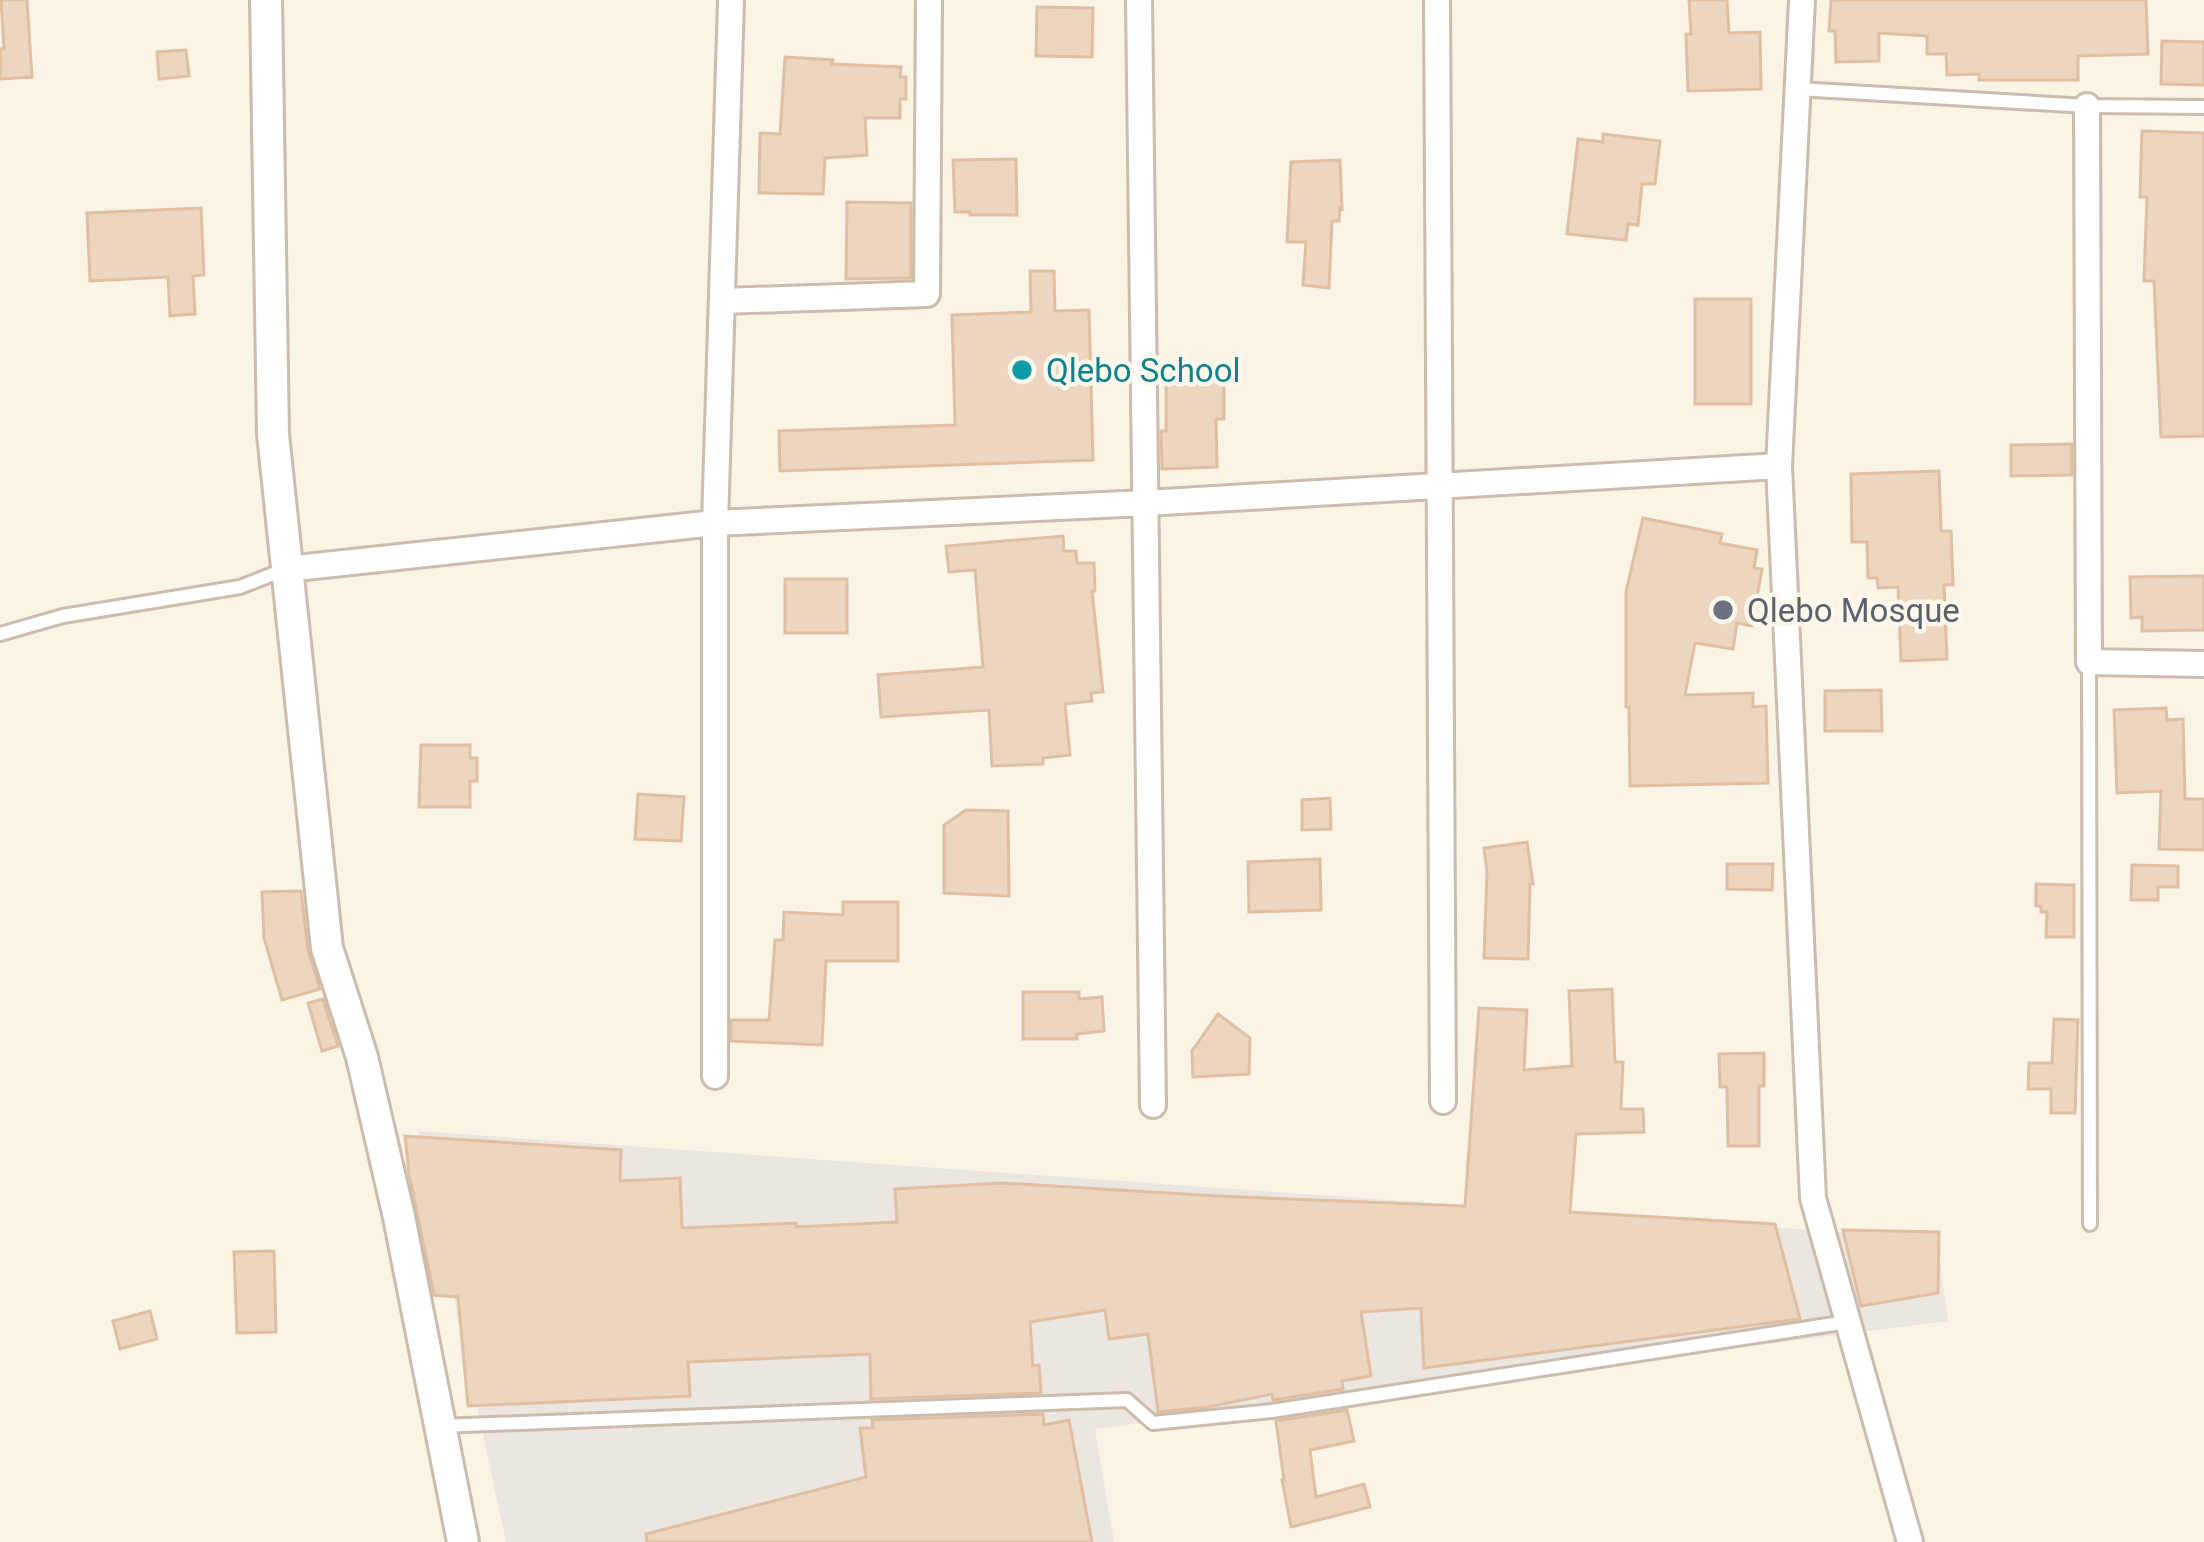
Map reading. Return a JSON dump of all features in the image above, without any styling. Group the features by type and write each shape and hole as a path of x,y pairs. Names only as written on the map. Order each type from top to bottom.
{"street":[{"path":"266,0 273,434 327,948 362,1057 399,1217 463,1542"},
{"path":"716,1076 715,523 731,0"},
{"path":"722,301 927,294 929,0"},
{"path":"1139,0 1153,1105"},
{"path":"1437,0 1443,1101"},
{"path":"1802,0 1779,466 1814,1198 1910,1542"},
{"path":"2087,106 2089,662 2204,664"},
{"path":"287,569 715,523 1779,466"}],"lane":[{"path":"1796,89 2087,106 2204,107"},
{"path":"0,634 64,616 240,587 287,569"},
{"path":"2089,662 2090,1224"},
{"path":"440,1426 1127,1400 1153,1423 1272,1411 1849,1322"}],"shaded area":[{"path":"418,1131 1937,1239 1948,1321 1095,1429 1114,1542 506,1542"}],"building":[{"path":"1,0 27,0 32,77 0,79 0,49 4,49"},
{"path":"1689,0 1727,0 1729,33 1760,32 1761,89 1688,91"},
{"path":"1831,0 2146,0 2148,54 2078,56 2078,80 1979,80 1979,74 1947,75 1946,54 1927,54 1927,36 1879,33 1879,61 1836,62 1835,31 1829,31"},
{"path":"1037,7 1093,8 1092,57 1036,56"},
{"path":"2162,41 2204,42 2204,85 2161,84"},
{"path":"186,50 189,76 159,79 157,52"},
{"path":"785,57 901,67 900,77 906,77 900,118 865,118 867,155 825,158 823,194 759,193 760,133 780,134"},
{"path":"2142,131 2204,133 2204,436 2161,437 2154,281 2144,281 2147,197 2140,197"},
{"path":"1603,134 1660,141 1655,184 1642,184 1638,225 1628,224 1626,240 1567,234 1578,139 1603,142"},
{"path":"1016,159 1017,215 955,212 953,160"},
{"path":"1340,160 1342,209 1339,221 1332,221 1329,288 1303,285 1306,242 1287,242 1291,162"},
{"path":"847,202 911,203 911,278 846,279"},
{"path":"201,208 204,275 193,276 195,314 170,316 168,277 90,281 87,213"},
{"name":"Qlebo School","path":"1030,271 1054,271 1055,311 1089,310 1093,460 780,471 779,431 955,425 952,315 1031,312"},
{"path":"1695,299 1751,299 1751,404 1695,404"},
{"path":"1224,378 1224,419 1216,419 1217,467 1162,469 1166,379"},
{"path":"2072,444 2072,475 2011,476 2011,445"},
{"path":"1939,471 1941,531 1951,531 1953,585 1944,585 1947,659 1901,661 1898,587 1878,588 1877,578 1868,578 1867,542 1852,542 1851,474"},
{"path":"1643,518 1722,534 1720,543 1757,550 1754,568 1762,569 1752,626 1737,623 1733,649 1695,643 1685,695 1753,693 1753,707 1766,706 1768,783 1630,786 1626,592"},
{"path":"1063,536 1064,551 1076,551 1077,563 1094,563 1092,591 1103,692 1091,693 1092,701 1065,704 1070,755 1043,758 1043,764 992,766 989,710 881,717 878,675 983,667 975,570 949,572 946,546"},
{"path":"2204,576 2204,630 2142,631 2142,617 2131,618 2130,577"},
{"path":"785,579 847,579 847,633 785,633"},
{"path":"1881,690 1882,731 1825,731 1825,691"},
{"path":"2166,708 2167,720 2183,719 2185,799 2204,799 2204,850 2159,849 2161,791 2117,793 2114,710"},
{"path":"421,745 470,745 470,758 477,758 477,781 470,781 470,807 419,807"},
{"path":"638,794 684,797 681,841 635,839"},
{"path":"1330,798 1331,829 1302,830 1302,800"},
{"path":"966,810 1008,811 1009,896 944,893 944,825"},
{"path":"1527,842 1533,884 1528,959 1484,958 1484,848"},
{"path":"1320,859 1321,910 1249,912 1248,862"},
{"path":"1727,864 1773,864 1772,890 1727,889"},
{"path":"2132,865 2178,866 2178,887 2158,887 2158,900 2131,900"},
{"path":"2036,884 2074,885 2074,937 2046,937 2047,912 2036,906"},
{"path":"301,891 308,950 320,989 282,1000 264,938 262,892"},
{"path":"843,902 898,902 898,961 826,961 822,1045 731,1041 731,1020 769,1020 775,940 783,940 784,912 843,915"},
{"path":"1612,989 1615,1062 1623,1062 1621,1109 1643,1109 1644,1132 1576,1134 1570,1212 1775,1224 1800,1319 1424,1368 1421,1308 1361,1312 1371,1376 1342,1381 1343,1389 1273,1400 1272,1394 1158,1412 1148,1334 1109,1339 1105,1310 1030,1322 1033,1366 1039,1365 1041,1393 871,1399 870,1354 688,1362 690,1396 468,1406 458,1297 434,1295 405,1136 621,1150 620,1181 680,1178 682,1228 897,1222 895,1189 1002,1183 1465,1206 1479,1008 1527,1010 1524,1070 1572,1066 1569,991"},
{"path":"1023,992 1102,997 1104,1031 1077,1034 1077,1039 1023,1039"},
{"path":"323,999 338,1046 322,1051 308,1003"},
{"path":"1218,1014 1250,1038 1249,1074 1193,1077 1192,1051"},
{"path":"2054,1019 2078,1020 2075,1113 2051,1113 2051,1089 2028,1089 2029,1063 2052,1063"},
{"path":"1764,1053 1759,1146 1728,1146 1727,1087 1720,1087 1719,1054"},
{"path":"1843,1230 1939,1232 1938,1293 1861,1306"},
{"path":"274,1251 276,1332 237,1333 234,1252"},
{"path":"150,1311 157,1339 120,1349 113,1321"},
{"path":"1347,1410 1354,1441 1310,1450 1316,1497 1364,1484 1370,1507 1291,1527 1276,1421"},
{"path":"1043,1414 1044,1425 1069,1420 1092,1542 647,1542 646,1534 866,1477 860,1428 873,1428 872,1420"}],"place":[{"name":"Qlebo School","path":"1022,370"},
{"name":"Qlebo Mosque","path":"1723,610"}]}
